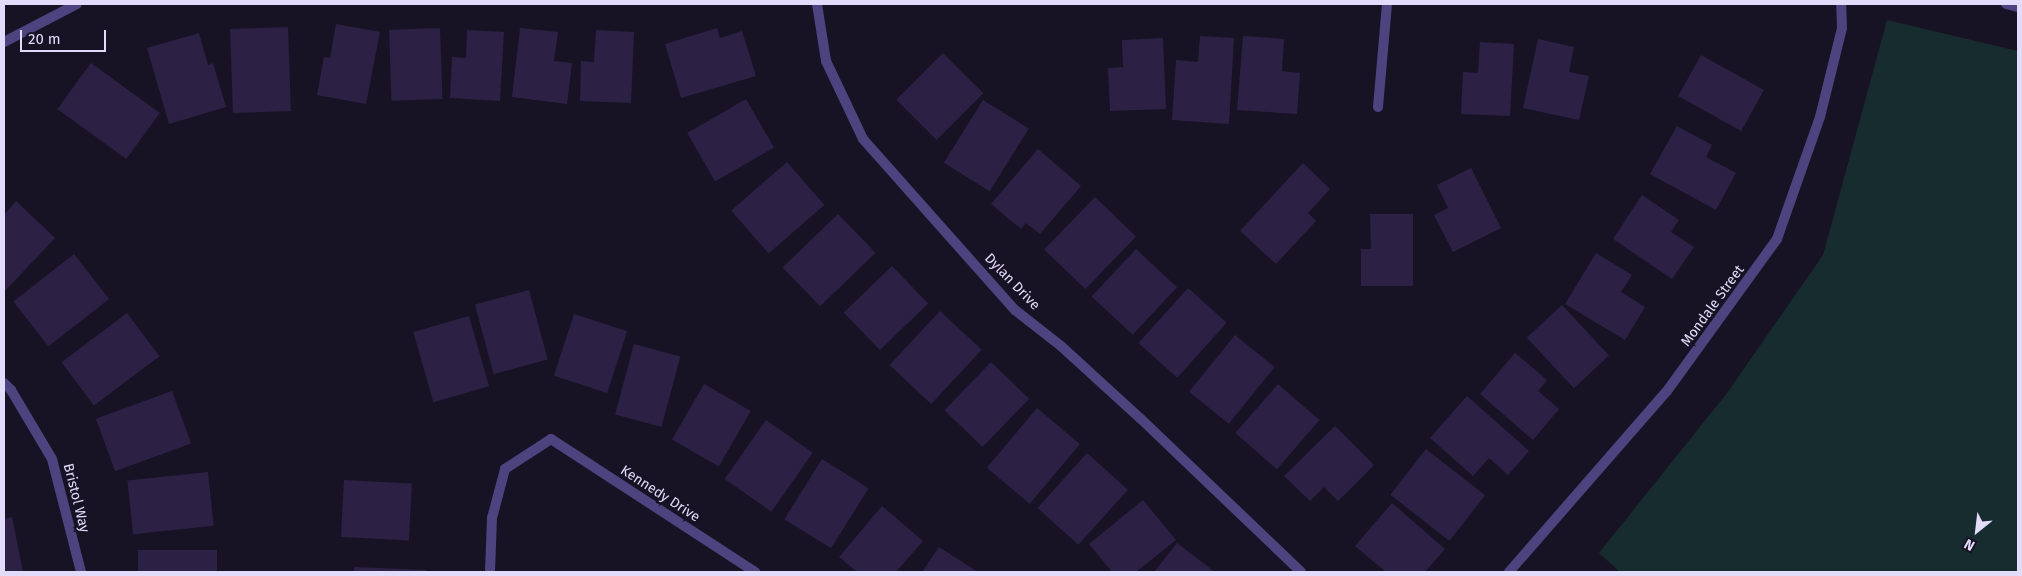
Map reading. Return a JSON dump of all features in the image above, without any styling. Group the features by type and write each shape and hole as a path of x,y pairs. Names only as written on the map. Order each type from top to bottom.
{"street":[{"path":"4,42 77,4"},
{"name":"Dylan Drive","path":"817,4 826,61 863,139 1015,310 1061,346 1141,419 1301,572"},
{"path":"1378,107 1387,4"},
{"name":"Mondale Street","path":"1509,572 1667,391 1777,239 1820,117 1842,28 1841,4"},
{"path":"2006,4 2018,8"},
{"name":"Bristol Way","path":"4,384 11,390 52,459 81,572"},
{"name":"Kennedy Drive","path":"490,572 492,518 505,469 551,439 755,572"}],"green space":[{"path":"1887,20 2018,51 2018,572 1620,572 1599,553 1727,393 1823,255"}],"building":[{"path":"336,24 380,32 366,104 317,95 324,57 330,58"},
{"path":"288,27 291,111 233,113 230,29"},
{"path":"440,28 442,99 392,101 389,30"},
{"path":"520,28 558,32 554,61 572,63 567,104 512,97"},
{"path":"717,28 720,38 742,31 756,76 681,98 665,44"},
{"path":"467,30 504,32 500,101 450,98 452,57 466,58"},
{"path":"596,30 634,32 631,103 580,101 581,61 594,62"},
{"path":"199,33 208,65 213,63 226,107 169,124 147,48"},
{"path":"1200,36 1234,38 1229,124 1172,120 1176,60 1198,62"},
{"path":"1243,36 1284,39 1282,71 1300,73 1297,114 1237,110"},
{"path":"1163,38 1166,109 1110,111 1108,68 1123,67 1122,40"},
{"path":"1538,39 1574,47 1569,72 1589,76 1579,120 1523,108"},
{"path":"1480,42 1514,44 1510,116 1461,114 1463,72 1478,73"},
{"path":"943,53 983,93 937,140 896,100"},
{"path":"1701,55 1764,90 1741,131 1678,96"},
{"path":"91,63 160,113 126,159 57,109"},
{"path":"746,99 774,147 715,181 687,133"},
{"path":"983,100 1029,129 990,191 944,163"},
{"path":"1677,126 1712,145 1706,157 1736,173 1716,210 1650,174"},
{"path":"1038,149 1081,186 1040,234 1026,223 1021,229 991,204"},
{"path":"787,162 824,205 769,254 731,211"},
{"path":"1303,163 1330,189 1308,213 1316,221 1276,264 1240,231"},
{"path":"1471,168 1501,228 1453,252 1434,215 1448,208 1437,185"},
{"path":"1642,195 1679,220 1671,232 1694,247 1672,279 1613,239"},
{"path":"1095,197 1136,237 1085,289 1044,250"},
{"path":"16,201 55,238 4,292 4,215"},
{"path":"838,214 876,253 820,306 783,267"},
{"path":"1370,214 1413,214 1413,286 1361,286 1361,249 1371,249"},
{"path":"1136,249 1177,287 1133,335 1092,297"},
{"path":"1596,253 1632,275 1621,292 1645,307 1625,340 1565,304"},
{"path":"74,254 109,299 48,346 13,301"},
{"path":"892,266 928,303 880,350 844,313"},
{"path":"1188,288 1227,323 1177,378 1138,343"},
{"path":"529,290 548,360 494,374 475,304"},
{"path":"1562,305 1609,355 1574,388 1527,338"},
{"path":"940,311 982,350 931,404 890,365"},
{"path":"127,313 159,356 94,405 62,362"},
{"path":"574,314 627,331 607,393 554,376"},
{"path":"469,316 489,386 433,402 413,332"},
{"path":"1235,335 1275,367 1229,424 1189,392"},
{"path":"634,344 680,356 661,427 615,415"},
{"path":"1515,353 1547,380 1538,391 1559,409 1533,440 1480,394"},
{"path":"991,362 1029,399 983,447 944,410"},
{"path":"704,384 751,411 719,466 672,439"},
{"path":"1278,384 1320,420 1277,469 1235,433"},
{"path":"172,391 191,444 115,471 96,419"},
{"path":"1467,396 1529,451 1508,475 1489,458 1473,476 1430,438"},
{"path":"1037,408 1080,444 1030,504 987,468"},
{"path":"766,420 813,453 771,512 725,479"},
{"path":"1335,426 1374,465 1338,501 1324,487 1310,501 1284,476"},
{"path":"1426,449 1485,495 1449,541 1390,495"},
{"path":"1087,453 1128,490 1078,545 1037,508"},
{"path":"822,459 869,488 831,548 784,519"},
{"path":"208,472 214,526 133,534 127,480"},
{"path":"344,480 412,484 409,540 341,537"},
{"path":"1143,500 1176,540 1136,572 1112,572 1089,544"},
{"path":"1392,503 1445,549 1425,572 1386,572 1355,546"},
{"path":"882,506 923,541 896,572 857,572 839,557"},
{"path":"12,517 23,572 4,572 4,519"},
{"path":"1177,543 1215,572 1154,572"},
{"path":"939,547 978,572 922,572"},
{"path":"138,550 217,550 217,572 138,572"},
{"path":"354,567 426,570 426,572 354,572"}]}
